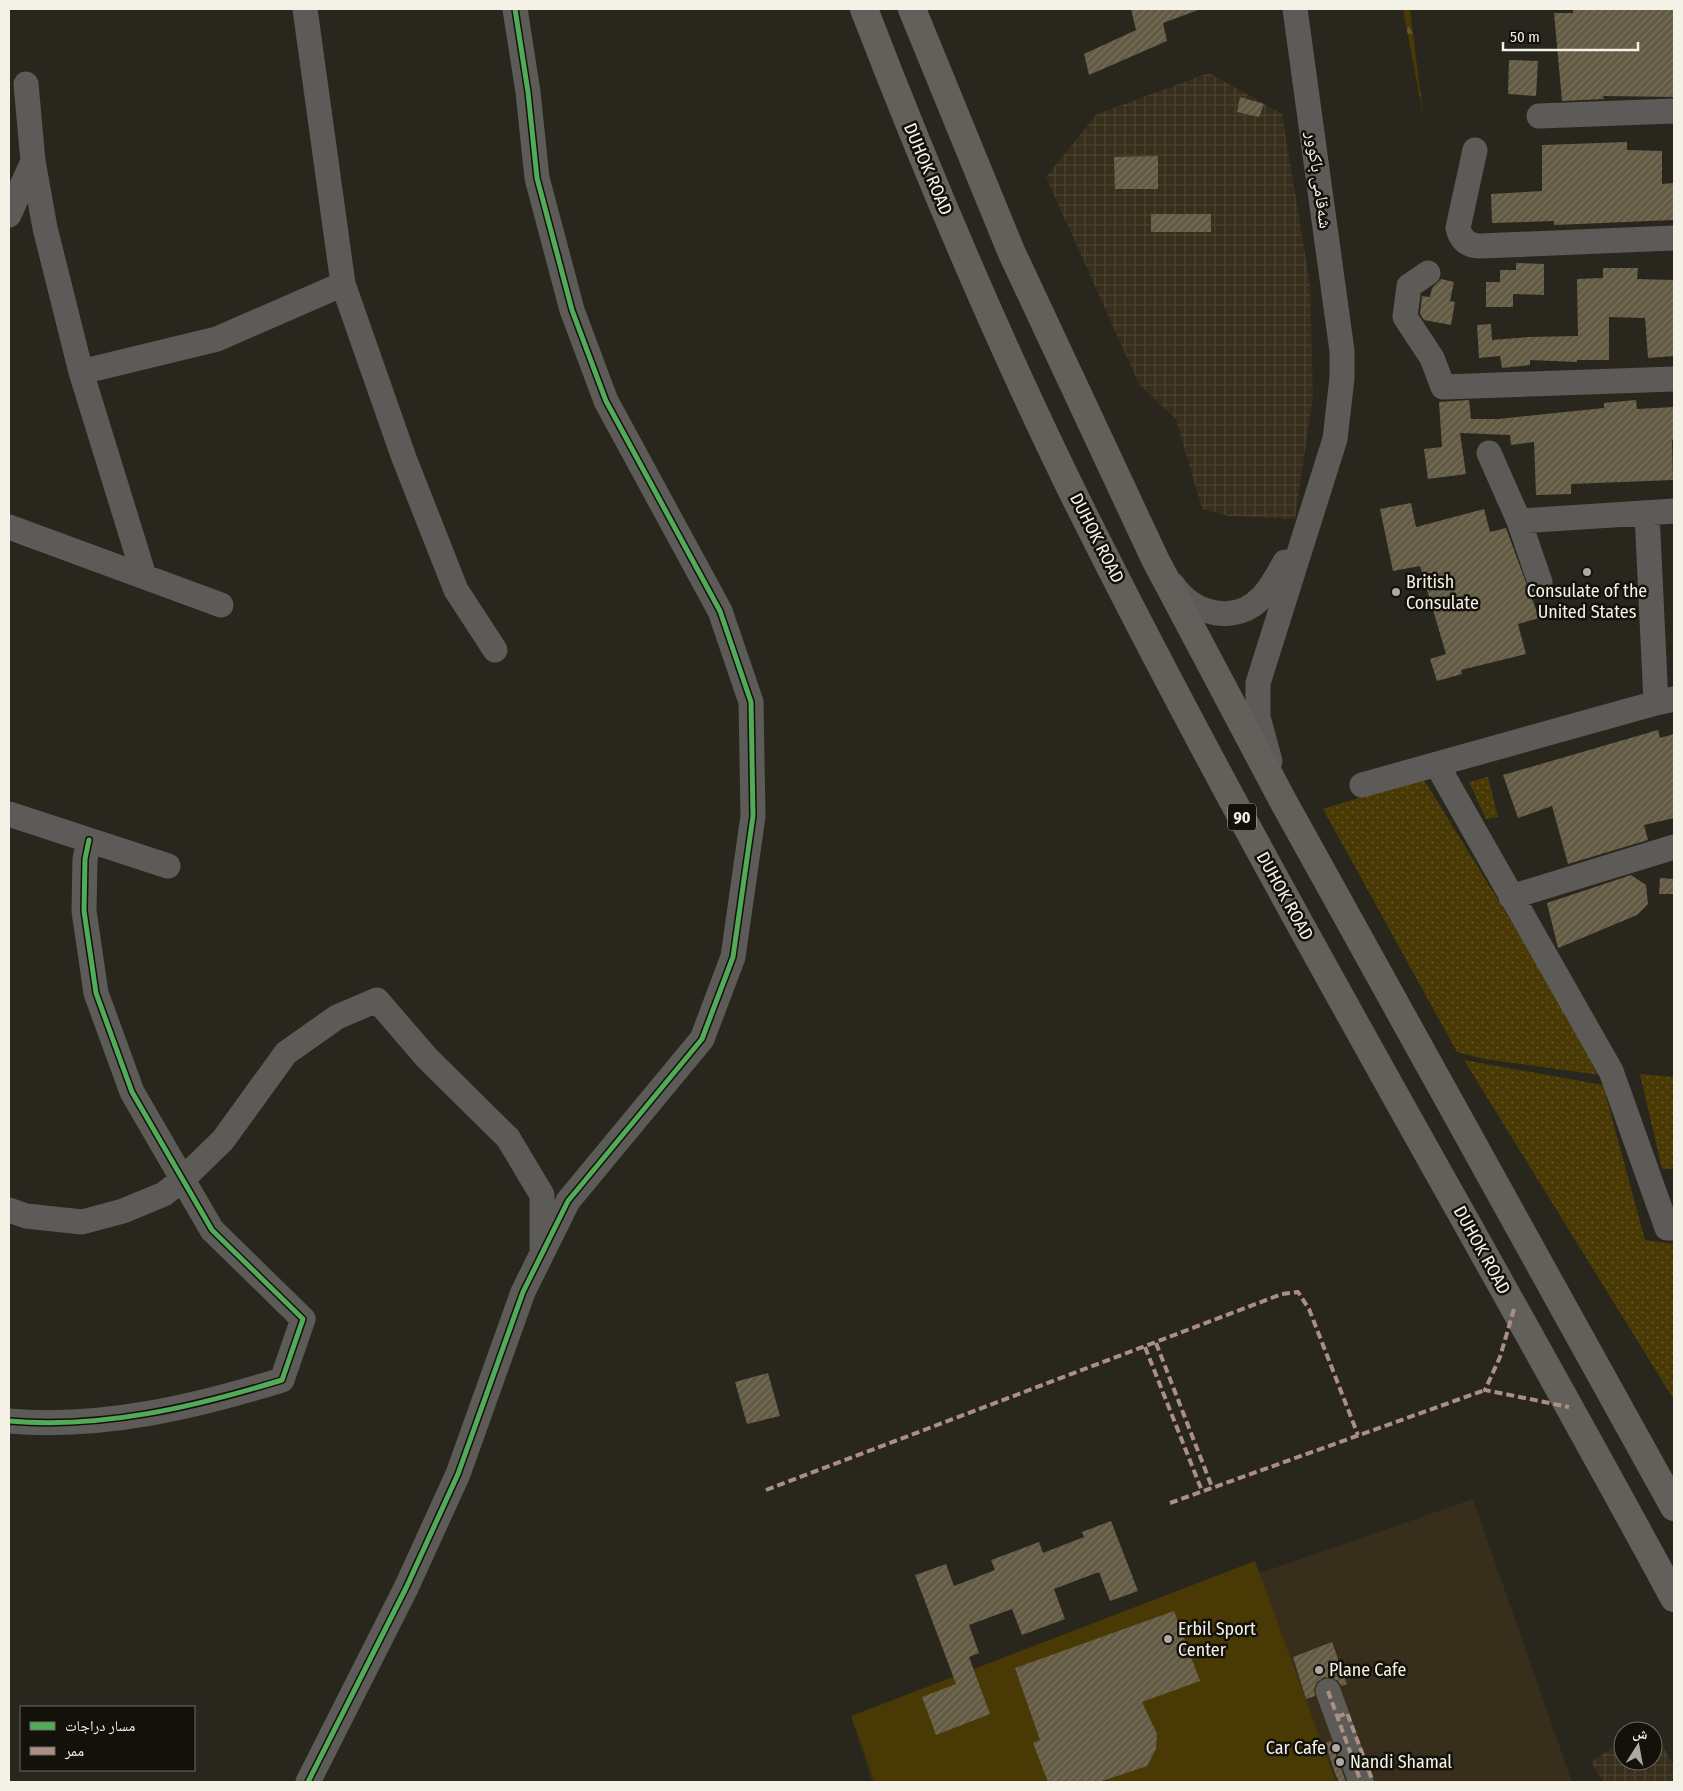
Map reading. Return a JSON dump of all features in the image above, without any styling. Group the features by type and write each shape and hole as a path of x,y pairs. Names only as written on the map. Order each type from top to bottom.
{"highway":[{"name":"DUHOK ROAD","path":"864,9 915,140 992,317 1082,510 1287,901 1674,1598"},
{"name":"90","path":"912,9 1011,250 1155,559 1282,799 1671,1501"},
{"path":"1629,1516 1671,1501"}],"street":[{"path":"305,9 343,284 404,458 456,590 495,650"},
{"path":"308,1782 406,1588 458,1474 523,1292 568,1201 702,1039 733,957 754,816 751,702 720,611 606,401 572,310 537,178 528,92 515,9"},
{"name":"شەقامی باکوور","path":"1295,9 1342,351 1342,378 1335,439 1313,514"},
{"path":"26,84 33,161 45,228 81,372 144,576"},
{"path":"1539,116 1674,112"},
{"path":"1475,150 1458,228 1463,240 1468,244 1481,246 1674,238"},
{"path":"9,215 33,161"},
{"path":"1428,273 1409,286 1406,317 1432,358 1443,387 1674,379"},
{"path":"81,372 217,339 343,284"},
{"path":"1489,453 1519,521 1540,582"},
{"path":"1519,521 1674,511"},
{"path":"1362,785 1665,701 1647,513"},
{"path":"1155,559 1178,593 1194,606 1220,614 1240,611 1251,606 1269,590 1313,514"},
{"path":"1282,799 1259,725 1256,700 1258,684 1313,514"},
{"path":"9,527 221,605"},
{"path":"1437,765 1611,1071 1667,1228 1674,1228"},
{"path":"9,814 168,866"},
{"path":"9,1421 38,1423 120,1418 214,1400 282,1380 303,1319 212,1230 132,1092 96,993 84,911 85,859 89,840"},
{"path":"1511,897 1674,847"},
{"path":"9,1210 26,1216 82,1222 123,1211 164,1194 183,1179 223,1140 286,1053 337,1017 377,1000 427,1058 508,1138 542,1195 542,1253"},
{"path":"1328,1691 1361,1782"},
{"path":"1337,1717 1347,1713 1373,1782"}],"shaded area":[{"path":"1209,73 1282,114 1310,284 1313,395 1295,519 1229,516 1202,509 1176,419 1139,384 1046,177 1097,114"},
{"path":"1473,1499 1572,1782 872,1782 851,1716"},
{"path":"1663,1747 1674,1765 1674,1782 1603,1782 1591,1762 1613,1748 1613,1771 1663,1771"}],"green space":[{"path":"1403,9 1410,9 1423,115"},
{"path":"1488,777 1498,817 1486,819 1469,782"},
{"path":"1423,778 1556,994 1601,1075 1484,1059 1457,1052 1323,809"},
{"path":"1464,1060 1603,1085 1645,1240 1674,1244 1674,1400"},
{"path":"1640,1074 1674,1077 1674,1169 1662,1169"},
{"name":"Erbil Sport Center","path":"1255,1561 1336,1782 875,1782 851,1716"}],"building":[{"path":"1131,9 1198,10 1163,23 1167,41 1089,75 1084,54 1136,30"},
{"path":"1573,9 1674,9 1674,97 1603,96 1604,99 1562,101 1554,13 1573,13"},
{"path":"1509,60 1538,61 1536,96 1508,94"},
{"path":"1240,97 1264,104 1259,117 1237,112"},
{"path":"1627,142 1627,150 1662,151 1662,184 1674,183 1674,220 1554,225 1554,221 1492,223 1491,194 1542,191 1542,145"},
{"path":"1158,156 1158,189 1115,189 1114,157"},
{"path":"1151,214 1211,214 1211,232 1151,232"},
{"path":"1516,263 1544,264 1544,295 1513,294 1513,307 1486,307 1486,282 1500,282 1500,270 1516,270"},
{"path":"1603,268 1638,268 1637,279 1674,280 1674,356 1648,358 1645,318 1609,317 1609,360 1577,360 1577,362 1530,360 1530,365 1502,368 1500,356 1479,358 1477,325 1491,324 1492,340 1578,336 1577,279 1603,278"},
{"path":"1441,279 1454,282 1450,301 1455,302 1451,325 1424,320 1420,314 1422,296 1430,297 1432,288"},
{"path":"1469,400 1471,419 1498,419 1604,408 1604,403 1636,400 1637,409 1674,407 1674,440 1672,440 1673,480 1571,484 1571,494 1536,495 1534,442 1511,445 1510,435 1460,433 1466,474 1428,479 1424,449 1442,447 1439,402"},
{"path":"1411,503 1416,527 1484,509 1490,532 1506,528 1539,618 1518,624 1526,654 1461,670 1462,674 1437,681 1430,659 1446,654 1420,566 1393,571 1380,509"},
{"path":"1658,730 1660,738 1674,734 1674,818 1644,825 1648,840 1568,864 1552,806 1518,818 1503,775"},
{"path":"1631,875 1646,885 1648,904 1637,915 1558,948 1547,903"},
{"path":"1660,878 1674,879 1674,894 1659,894"},
{"path":"768,1373 780,1416 747,1424 735,1382"},
{"path":"1111,1521 1138,1591 1110,1601 1099,1572 1054,1589 1065,1619 1022,1635 1012,1609 969,1625 979,1653 969,1657 990,1714 936,1735 922,1697 956,1684 915,1575 946,1564 954,1586 995,1570 991,1560 1039,1542 1043,1553 1084,1537 1082,1532"},
{"path":"1174,1611 1200,1681 1142,1702 1157,1734 1156,1749 1147,1766 1099,1782 1048,1782 1033,1743 1040,1740 1015,1668"},
{"name":"Plane Cafe","path":"1332,1642 1347,1684 1342,1686 1337,1680 1324,1677 1317,1682 1314,1689 1315,1696 1306,1699 1293,1657"},
{"path":"1331,1741 1346,1782 1339,1782 1335,1773 1325,1743"}],"marked path":[{"path":"766,1490 1282,1294 1298,1292 1309,1309 1358,1435"},
{"path":"1514,1309 1500,1357 1485,1390 1569,1407"},
{"path":"1156,1343 1212,1487"},
{"path":"1145,1347 1202,1491"},
{"path":"1170,1503 1485,1390"},
{"path":"1328,1691 1361,1782"},
{"path":"1337,1717 1347,1713 1373,1782"}],"cycle path":[{"path":"308,1782 406,1588 458,1474 523,1292 568,1201 702,1039 733,957 753,816 751,702 720,611 606,401 572,310 537,178 528,92 515,9"},
{"path":"9,1421 79,1422 147,1414 215,1399 282,1380 303,1319 212,1230 132,1092 96,993 84,911 85,859 89,840"}],"place":[{"name":"Consulate of the United States","path":"1587,572"},
{"name":"British Consulate","path":"1396,592"},
{"name":"Erbil Sport Center","path":"1168,1639"},
{"name":"Plane Cafe","path":"1319,1670"},
{"name":"Car Cafe","path":"1336,1748"},
{"name":"Nandi Shamal","path":"1340,1762"}]}
